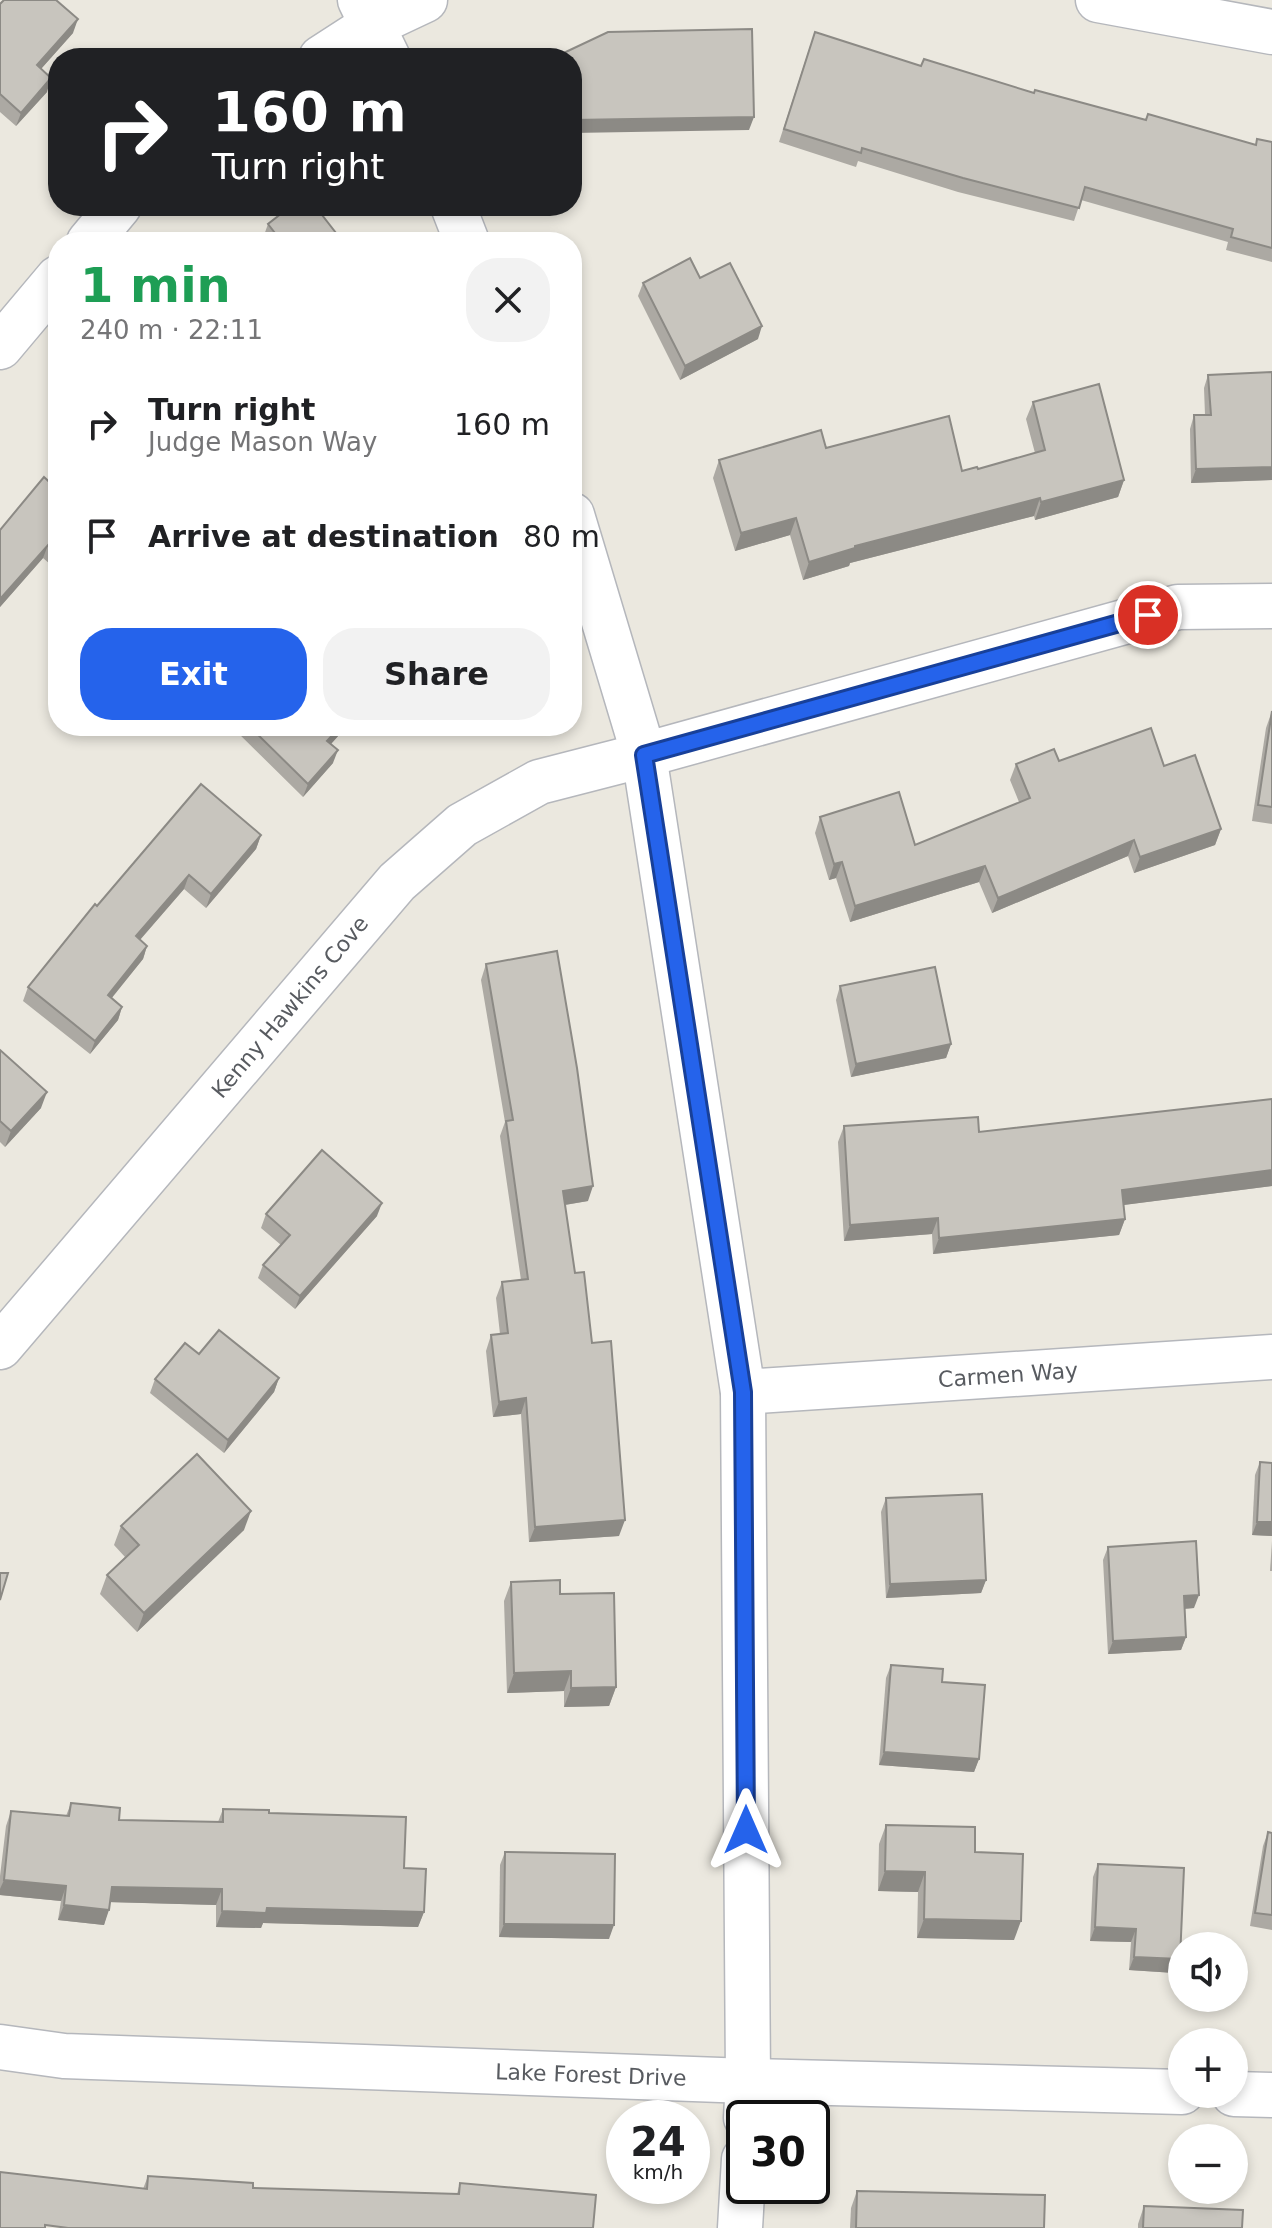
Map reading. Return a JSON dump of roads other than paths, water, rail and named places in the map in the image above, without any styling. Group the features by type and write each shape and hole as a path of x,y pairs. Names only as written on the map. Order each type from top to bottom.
{"street":[{"path":"338,48 425,0"},
{"path":"1098,0 1272,32"},
{"path":"97,232 111,216"},
{"path":"0,347 48,290"},
{"path":"582,548 644,755 743,1392 747,2099"},
{"name":"Kenny Hawkins Cove","path":"0,1347 397,882 462,825 539,782 1178,607 1272,606"},
{"name":"Carmen Way","path":"743,1392 1272,1357"},
{"name":"Lake Forest Drive","path":"0,2047 64,2056 747,2099 1168,2092"},
{"path":"1248,2094 1272,2095"},
{"path":"740,2228 741,2204"}]}
